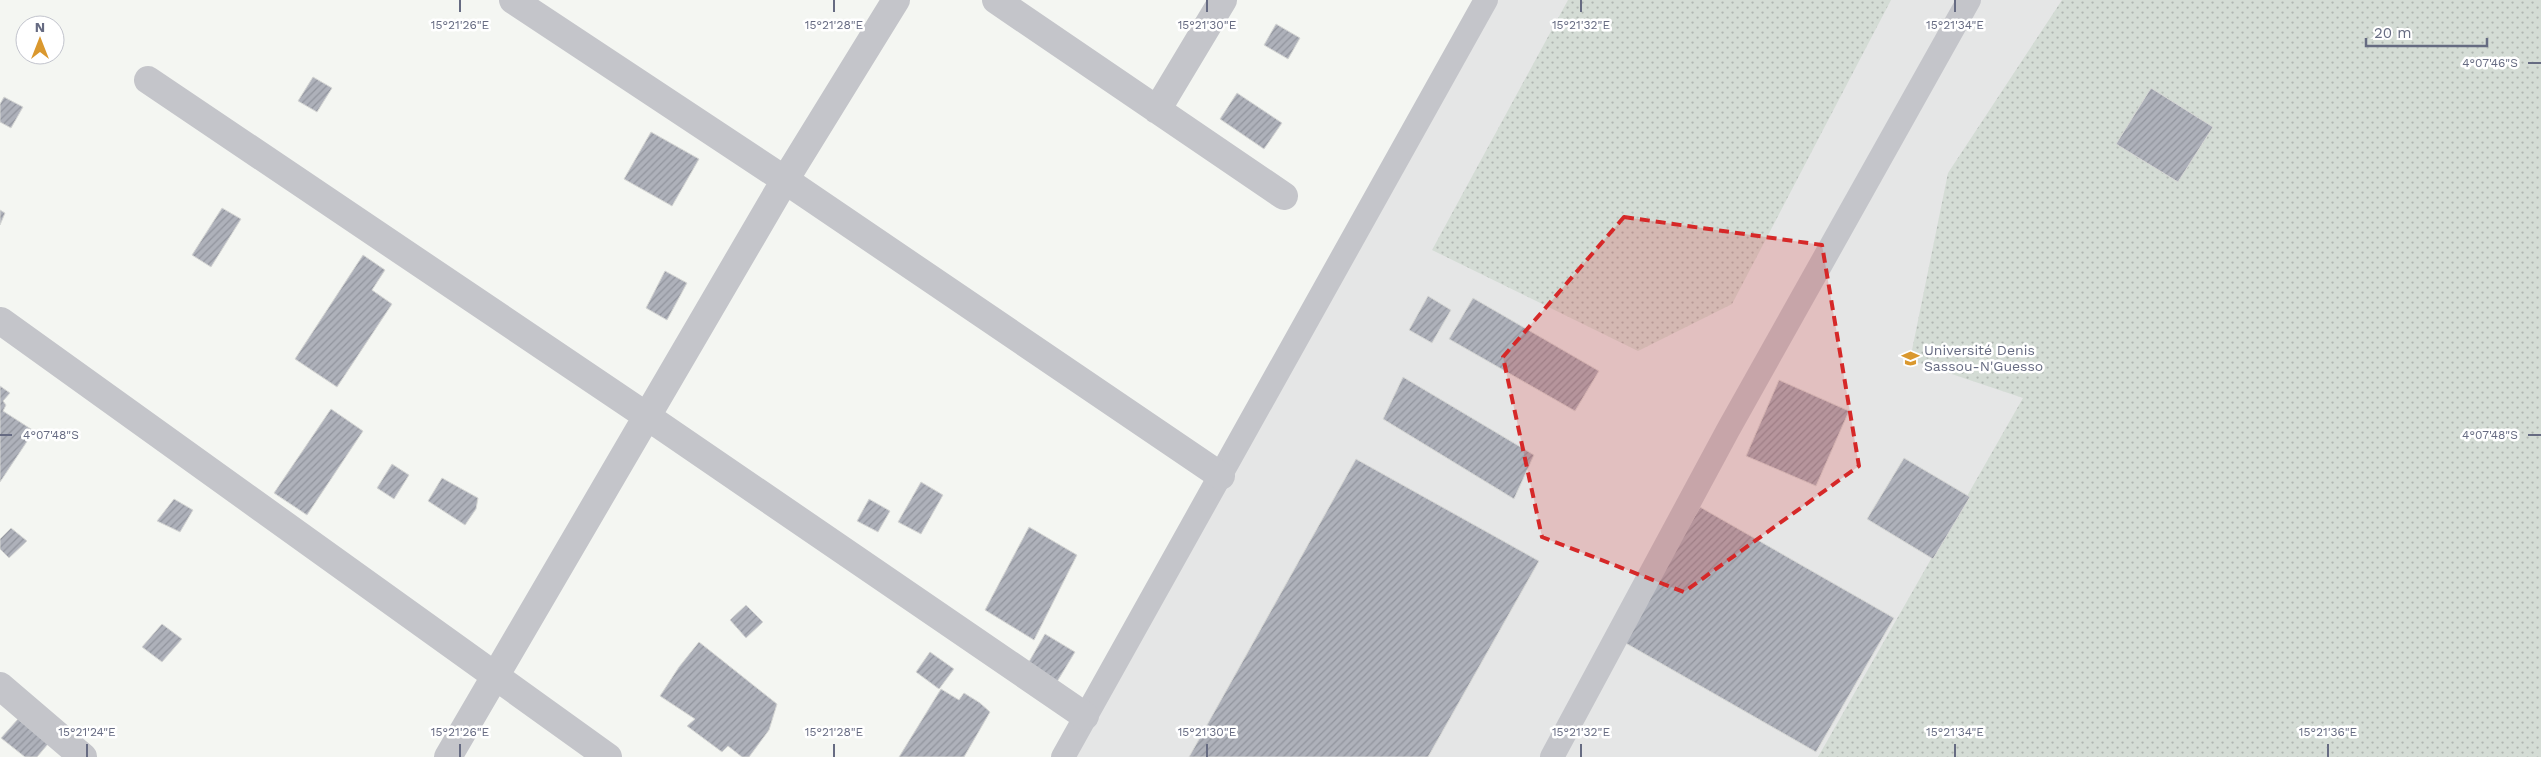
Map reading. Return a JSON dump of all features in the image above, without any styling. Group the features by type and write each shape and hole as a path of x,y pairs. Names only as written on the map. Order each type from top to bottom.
{"street":[{"path":"513,0 786,180 1221,476"},
{"path":"448,757 786,180 896,0"},
{"path":"996,0 1284,196"},
{"path":"1157,110 1223,0"},
{"path":"148,80 648,417 1085,716"},
{"path":"1,321 608,757"},
{"path":"0,686 83,757"}],"lane":[{"path":"1062,757 1486,0"},
{"path":"1552,757 1728,430 1968,0"}],"highlighted area":[{"path":"1624,217 1822,245 1859,466 1684,592 1542,537 1503,357"}],"shaded area":[{"name":"Université Denis Sassou-N'Guesso","path":"1475,0 2541,0 2541,757 1063,757"},
{"path":"1568,0 1891,0 1732,304 1638,351 1432,250"},
{"path":"2062,0 2541,0 2541,757 1818,757 2023,398 1910,360 1948,173"}],"building":[{"path":"1276,24 1300,38 1288,59 1264,45"},
{"path":"313,77 332,88 317,112 298,101"},
{"path":"2151,88 2213,127 2178,182 2116,144"},
{"path":"1237,93 1282,123 1264,149 1220,119"},
{"path":"4,97 23,107 11,128 0,122 0,104"},
{"path":"651,132 699,159 672,206 624,179"},
{"path":"222,208 241,219 211,267 192,255"},
{"path":"0,210 5,213 0,225"},
{"path":"363,255 385,270 372,290 392,304 337,387 295,359"},
{"path":"665,271 687,283 667,320 646,308"},
{"path":"1428,296 1451,310 1432,343 1409,330"},
{"path":"1473,298 1599,371 1575,411 1449,339"},
{"path":"1403,377 1534,455 1514,499 1383,419"},
{"path":"1779,380 1849,411 1816,486 1746,456"},
{"path":"0,386 10,393 3,401 6,405 3,411 34,431 0,482"},
{"path":"331,409 363,431 307,515 274,493"},
{"path":"1904,458 1970,497 1933,559 1867,519"},
{"path":"1356,459 1539,561 1428,757 1189,757"},
{"path":"392,464 409,475 394,499 377,488"},
{"path":"442,478 478,498 476,509 465,525 428,501"},
{"path":"921,482 943,495 921,534 898,522"},
{"path":"174,499 193,510 180,532 157,521"},
{"path":"869,499 890,511 878,532 857,521"},
{"path":"1700,507 1894,618 1816,752 1622,641"},
{"path":"1029,527 1077,555 1034,640 985,610"},
{"path":"11,528 27,541 9,558 0,549 0,539"},
{"path":"746,605 763,622 746,638 730,620"},
{"path":"162,624 182,639 162,662 142,647"},
{"path":"1045,634 1075,652 1055,685 1026,667"},
{"path":"699,642 777,704 769,730 749,757 742,757 728,746 722,752 687,726 695,719 660,696 679,667"},
{"path":"930,652 954,669 939,689 916,672"},
{"path":"941,689 959,700 964,693 990,712 964,757 899,757"},
{"path":"18,719 48,744 37,757 25,757 1,738"}],"place":[{"name":"Université Denis Sassou-N'Guesso","path":"1910,358"}]}
